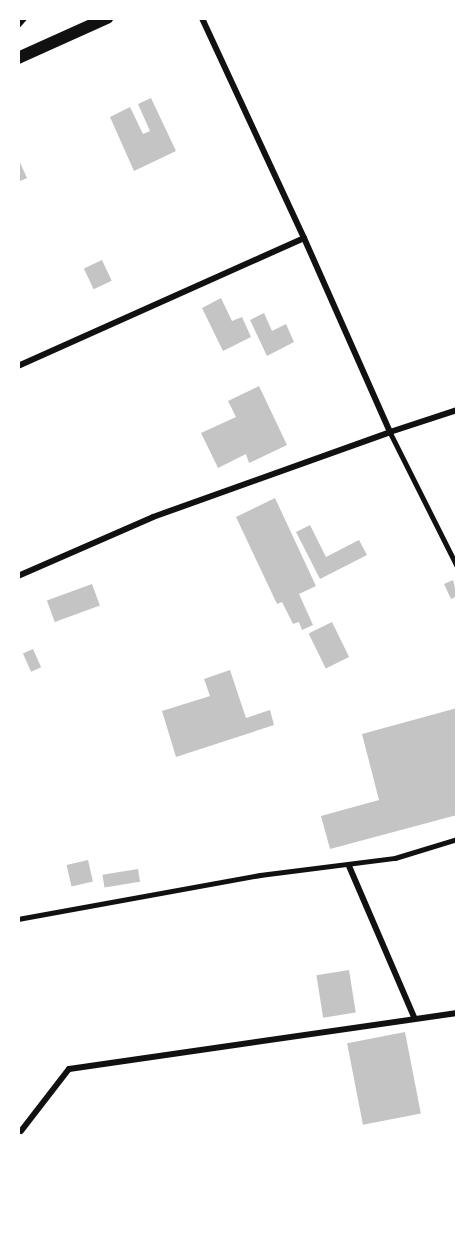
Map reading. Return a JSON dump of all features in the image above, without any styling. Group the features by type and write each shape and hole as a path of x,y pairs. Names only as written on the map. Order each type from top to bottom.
{"main road":[{"path":"18,58 107,18"}],"street":[{"path":"202,18 304,238 390,432"},
{"path":"18,366 304,238"},
{"path":"18,576 153,517 457,410"},
{"path":"349,866 414,1017"},
{"path":"21,1131 69,1069 457,1012"}],"lane":[{"path":"18,25 24,18"},
{"path":"390,432 457,566"},
{"path":"18,919 260,875 349,866 396,858 457,840"}],"building":[{"path":"151,98 176,151 134,171 110,117 130,107 143,134 150,131 138,104"},
{"path":"18,158 27,178 18,182"},
{"path":"102,260 112,281 94,289 84,268"},
{"path":"221,298 232,321 242,317 251,337 223,351 202,308"},
{"path":"264,313 272,331 286,324 294,342 267,356 250,320"},
{"path":"259,386 287,445 249,463 246,454 218,468 201,433 236,417 228,401"},
{"path":"275,498 316,586 299,594 313,625 302,630 299,622 293,624 282,602 277,604 236,517"},
{"path":"310,525 326,557 359,540 367,555 320,579 296,532"},
{"path":"453,580 457,596 451,599 444,584"},
{"path":"92,584 100,606 55,622 47,600"},
{"path":"332,622 349,657 326,668 309,633"},
{"path":"33,649 41,667 31,672 23,653"},
{"path":"230,670 246,718 270,710 274,725 176,757 162,711 210,696 204,679"},
{"path":"457,708 457,815 330,849 321,816 379,800 362,734"},
{"path":"88,860 93,881 72,886 67,865"},
{"path":"138,869 140,882 104,887 102,875"},
{"path":"349,970 356,1012 323,1018 316,975"},
{"path":"405,1032 421,1113 363,1125 347,1043"}]}
